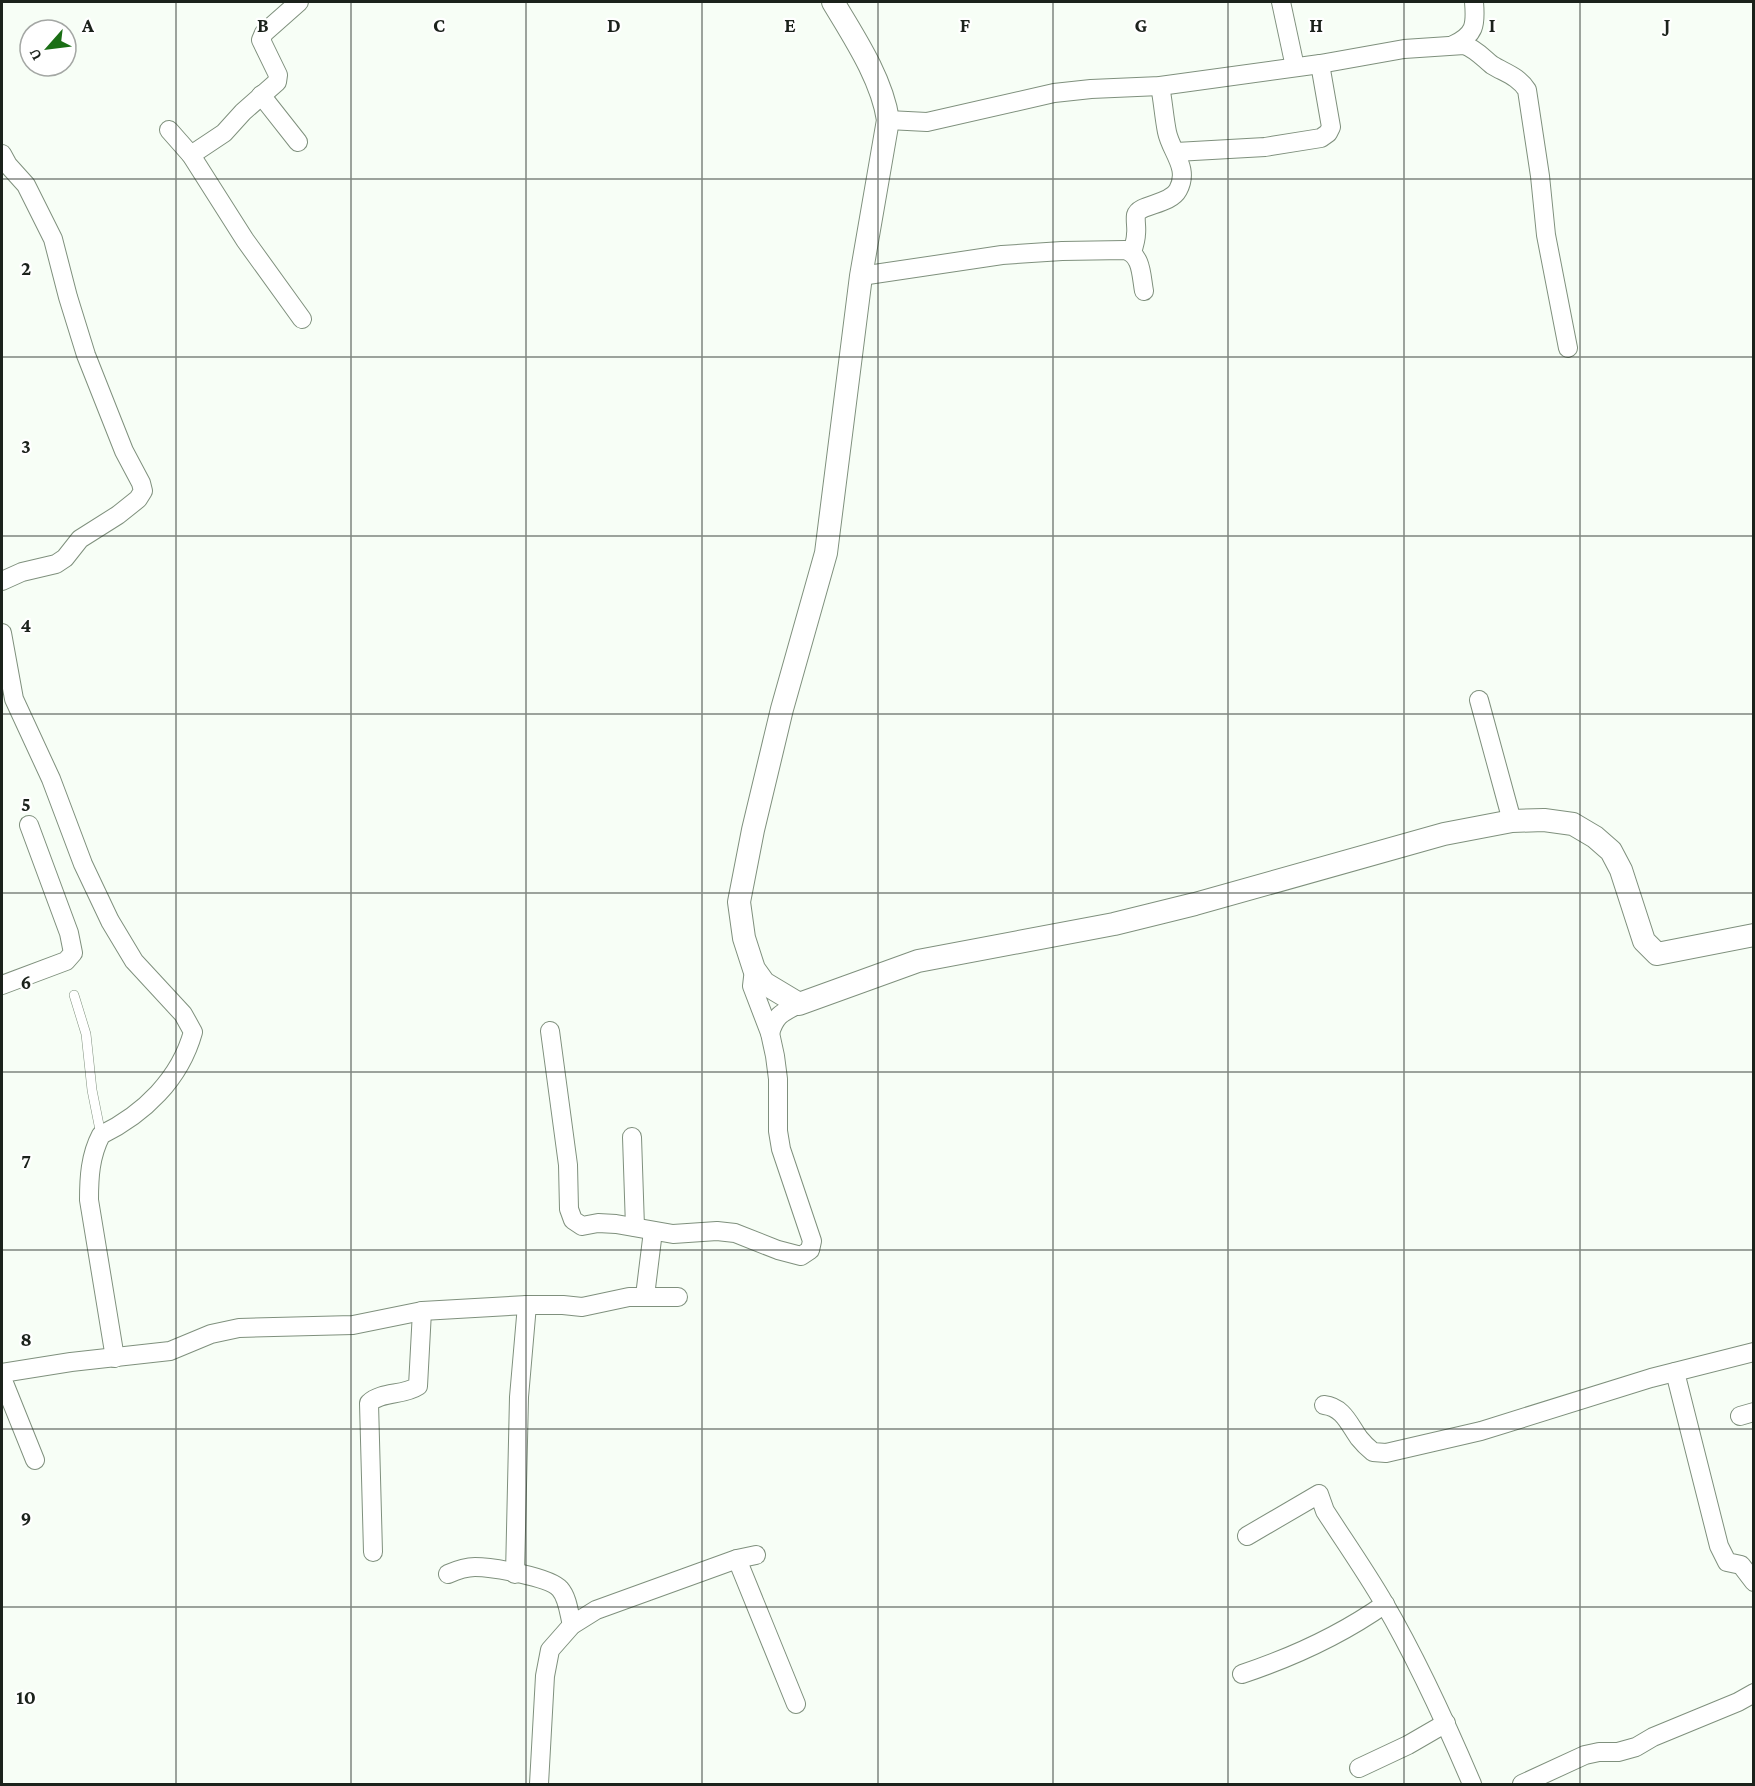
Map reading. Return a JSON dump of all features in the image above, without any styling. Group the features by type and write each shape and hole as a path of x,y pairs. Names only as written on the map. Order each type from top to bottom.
{"street":[{"path":"191,155 224,133 261,94 277,82 279,75 262,46 261,40 264,33 299,2"},
{"path":"799,1004 764,983 754,969 744,938 739,902 753,830 782,709 826,553 861,276 888,120 882,95 864,55 833,2"},
{"path":"1281,2 1295,67"},
{"path":"1453,45 1469,36 1473,28 1474,2"},
{"path":"888,120 927,122 1054,93 1160,86 1320,64 1404,49 1453,45 1471,48 1492,65 1521,81 1527,90 1540,176 1545,235 1568,348"},
{"path":"1176,152 1265,147 1321,138 1328,133 1331,127 1320,64"},
{"path":"1132,252 1138,212 1159,204 1178,191 1181,182 1181,166 1167,134 1160,86"},
{"path":"261,94 298,142"},
{"path":"169,130 191,155 245,240 302,319"},
{"path":"2,154 8,165 26,185 53,239 86,355 124,452 141,483 142,491 138,499 80,540 65,558 56,564 22,572 2,581"},
{"path":"861,276 1002,255 1125,250 1132,252 1138,260 1144,291"},
{"path":"2,633 14,699 51,779 83,864 110,921 134,961 183,1014 192,1032 183,1058 151,1103 124,1124 101,1136 93,1155 89,1200 115,1358"},
{"path":"1479,699 1512,821"},
{"path":"770,1033 779,1015 799,1004 918,961 1124,921 1195,904 1444,834 1512,821 1544,820 1573,824 1595,837 1611,851 1622,870 1644,941 1657,954 1754,935"},
{"path":"2,985 66,961 73,953 73,944 29,825"},
{"path":"550,1031 568,1165 569,1209 573,1220 582,1226 598,1224 635,1227 652,1239 673,1234 717,1231 735,1233 778,1250 801,1256 810,1250 812,1241 781,1149 778,1131 778,1079 770,1033 752,986 754,969"},
{"path":"632,1137 635,1227"},
{"path":"644,1295 652,1239"},
{"path":"2,1372 170,1351 211,1334 239,1328 353,1325 422,1311 527,1305 582,1307 644,1295 678,1297"},
{"path":"515,1574 519,1397 527,1305"},
{"path":"374,1552 369,1403 375,1397 410,1391 417,1386 422,1311"},
{"path":"1324,1405 1333,1406 1347,1419 1360,1440 1373,1452 1386,1453 1480,1431 1559,1405 1754,1352"},
{"path":"1675,1372 1719,1546 1727,1562 1741,1564 1754,1582"},
{"path":"2,1378 35,1460"},
{"path":"1247,1536 1319,1494 1325,1511 1384,1604 1446,1723 1472,1785"},
{"path":"539,1785 545,1676 550,1650 572,1625 596,1610 737,1559 756,1555"},
{"path":"737,1559 796,1704"},
{"path":"448,1574 462,1568 477,1567 542,1579 555,1584 563,1592 572,1625"},
{"path":"1242,1674 1309,1648 1363,1619 1384,1604"},
{"path":"1522,1785 1585,1755 1618,1752 1636,1747 1754,1693"},
{"path":"1359,1768 1408,1745 1446,1723"}],"lane":[{"path":"74,996 86,1034 92,1090 101,1136"}]}
